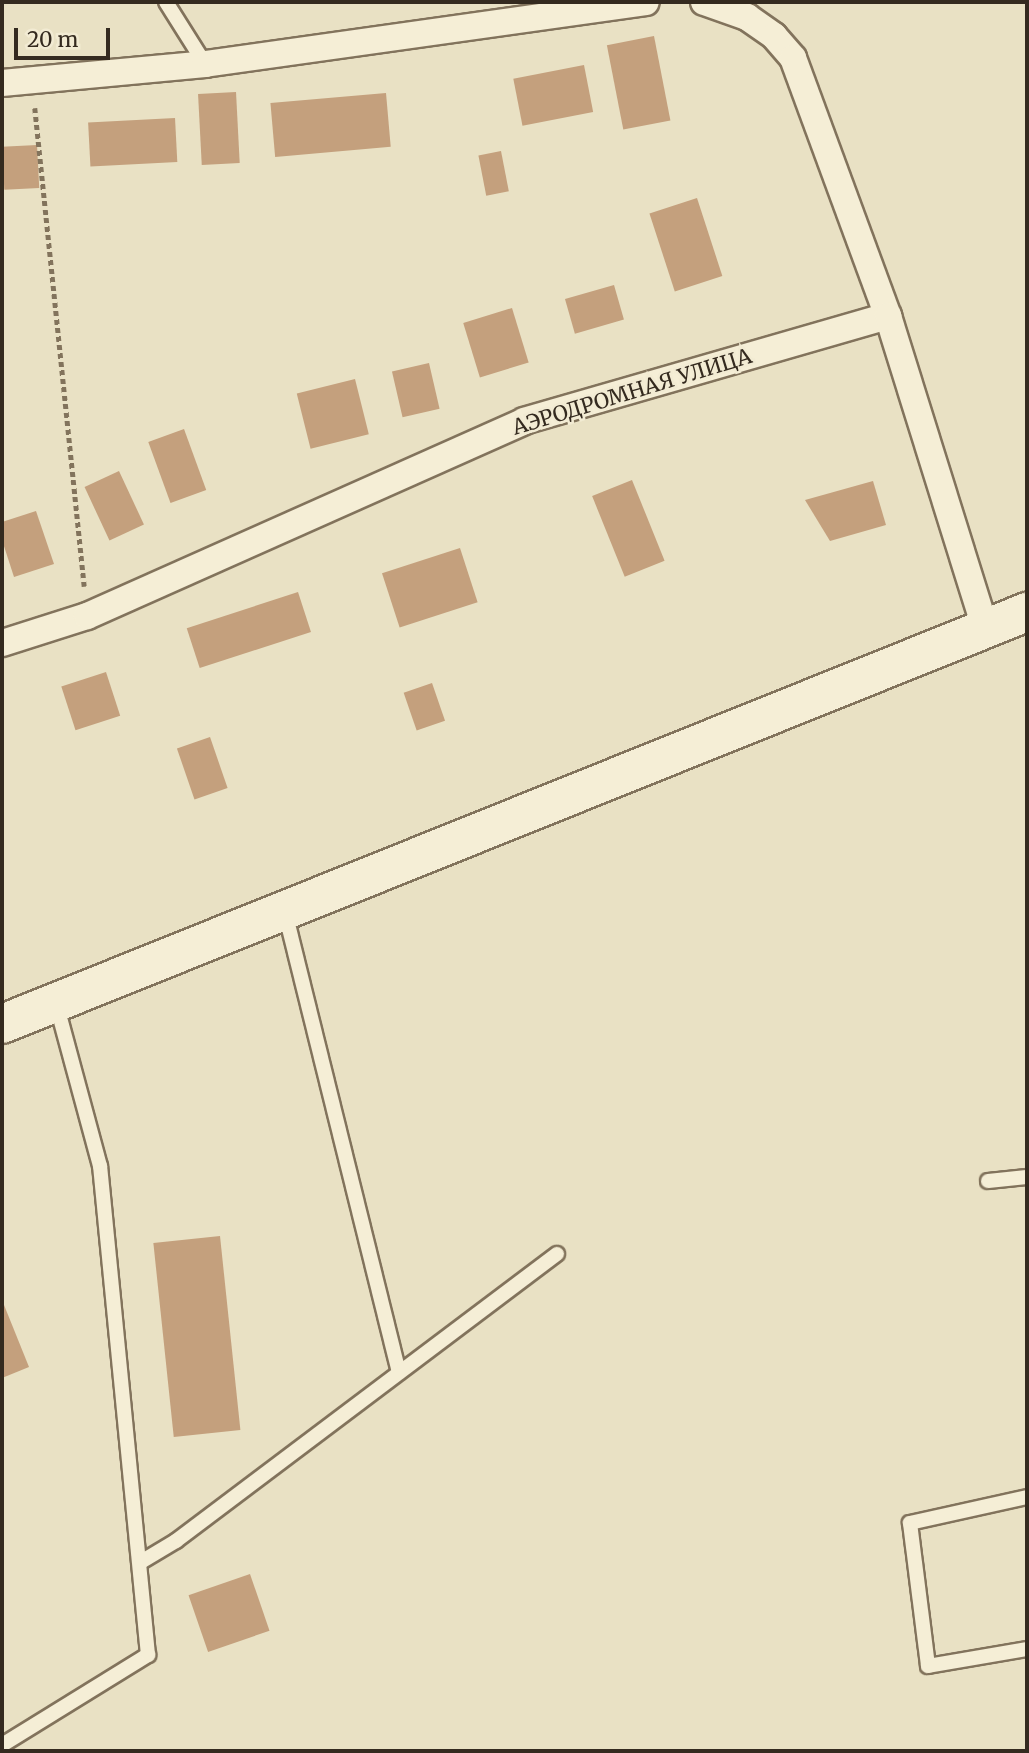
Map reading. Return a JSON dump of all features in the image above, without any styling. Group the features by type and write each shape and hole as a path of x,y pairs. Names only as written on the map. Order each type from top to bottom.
{"main road":[{"path":"2,1024 1027,612"}],"street":[{"path":"2,83 205,64 646,2"},
{"path":"704,2 747,17 774,36 793,58 888,316 986,630"},
{"name":"АЭРОДРОМНАЯ УЛИЦА","path":"2,643 87,616 524,421 888,316"}],"lane":[{"path":"166,2 205,64"},
{"path":"285,911 399,1372"},
{"path":"2,1745 148,1655 141,1562 100,1166 56,1002"},
{"path":"988,1181 1027,1177"},
{"path":"141,1562 176,1541 557,1254"},
{"path":"1027,1497 910,1522 928,1666 1027,1649"}],"path":[{"path":"32,79 87,616"}],"building":[{"path":"654,36 670,120 623,130 607,45"},
{"path":"584,65 593,112 522,126 513,79"},
{"path":"236,92 240,163 202,165 198,94"},
{"path":"386,93 391,147 275,157 270,103"},
{"path":"175,118 177,162 90,166 88,123"},
{"path":"37,145 39,188 4,190 2,147"},
{"path":"501,151 509,191 486,196 478,155"},
{"path":"697,198 722,276 675,291 649,213"},
{"path":"614,285 624,320 575,334 565,299"},
{"path":"512,308 529,363 480,377 463,323"},
{"path":"429,363 440,409 403,417 392,372"},
{"path":"355,379 369,434 311,449 297,394"},
{"path":"184,429 206,490 171,503 148,442"},
{"path":"119,471 144,524 109,541 85,487"},
{"path":"632,480 665,561 625,577 592,496"},
{"path":"873,481 886,525 830,541 805,500"},
{"path":"36,511 54,564 14,577 2,540 2,522"},
{"path":"460,548 478,602 400,628 382,573"},
{"path":"298,592 311,632 200,668 187,628"},
{"path":"106,672 120,716 76,730 61,687"},
{"path":"432,683 445,721 417,731 404,693"},
{"path":"210,737 228,788 194,799 177,748"},
{"path":"220,1236 240,1430 174,1437 153,1243"},
{"path":"2,1300 29,1367 2,1378"},
{"path":"250,1574 270,1631 208,1652 189,1595"}]}
